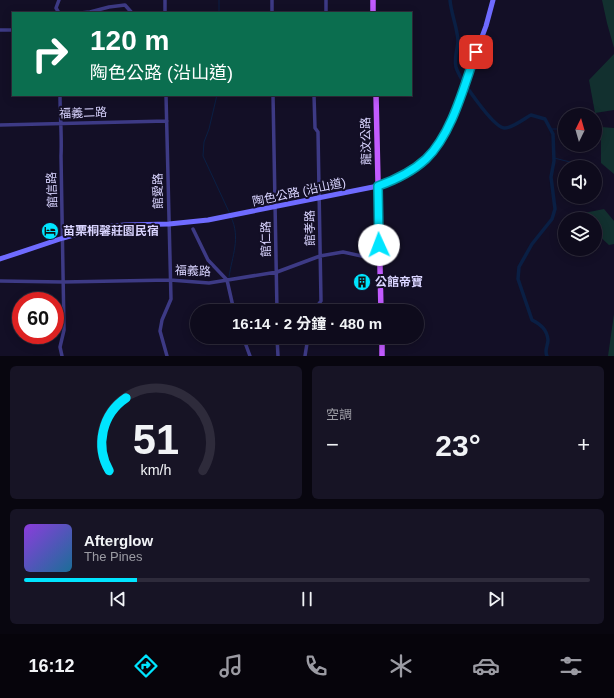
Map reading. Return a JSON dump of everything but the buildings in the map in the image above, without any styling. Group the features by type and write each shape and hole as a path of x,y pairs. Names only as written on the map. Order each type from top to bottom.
{"main road":[{"path":"373,0 373,12"},
{"name":"陶色公路 (沿山道)","path":"0,259 102,227 169,224 208,220 378,186 394,180 412,170 432,153 439,144 451,120 467,78 486,26 493,0"},
{"name":"龍汶公路","path":"376,96 381,304"},
{"path":"382,344 382,356"}],"street":[{"path":"58,12 56,8 59,0"},
{"path":"165,0 165,12"},
{"path":"272,0 272,12"},
{"path":"326,0 326,12"},
{"path":"90,12 109,7 125,6 131,12"},
{"path":"0,30 12,30"},
{"name":"館信路","path":"60,96 60,124 62,142 64,330 60,347 62,356"},
{"name":"館愛路","path":"166,96 171,299 162,320 160,331 167,356"},
{"name":"館仁路","path":"273,96 277,304"},
{"name":"館孝路","path":"314,96 315,128 318,132 320,198 321,301 319,304"},
{"name":"福義二路","path":"0,125 167,121"},
{"path":"194,229 208,260 227,280 232,304"},
{"name":"福義路","path":"0,281 63,282 170,280 209,283 276,272 320,256 343,252 380,260"},
{"path":"246,344 250,356"},
{"path":"278,344 278,356"},
{"path":"305,356 307,344"}],"green space":[{"path":"602,0 614,0 614,48 607,23"},
{"path":"614,54 614,110 602,112 602,108 594,108 589,80"},
{"path":"602,127 614,128 614,174 602,164"},
{"path":"604,209 614,221 614,244 609,245 602,238 602,212 589,212"},
{"path":"614,314 614,356 608,356"}],"waterway":[{"path":"219,0 219,12"},
{"path":"450,0 458,37 455,64 458,73 477,101 492,120 499,126 507,128 531,115 545,119 553,134 554,161 551,177 555,209 552,219 532,244 519,267 518,279 532,320 545,330 548,340 546,350 547,356"},
{"path":"217,96 209,129 204,142 203,156 230,214"},
{"path":"550,129 558,129"},
{"path":"554,158 562,160"},
{"path":"229,277 236,240 234,225 231,217"}],"place":[{"name":"苗栗桐馨莊園民宿","path":"50,231"},
{"name":"公館帝寶","path":"362,282"}],"route":[{"path":"379,245 378,186 394,180 412,170 425,160 439,144 451,120 476,52"}]}
